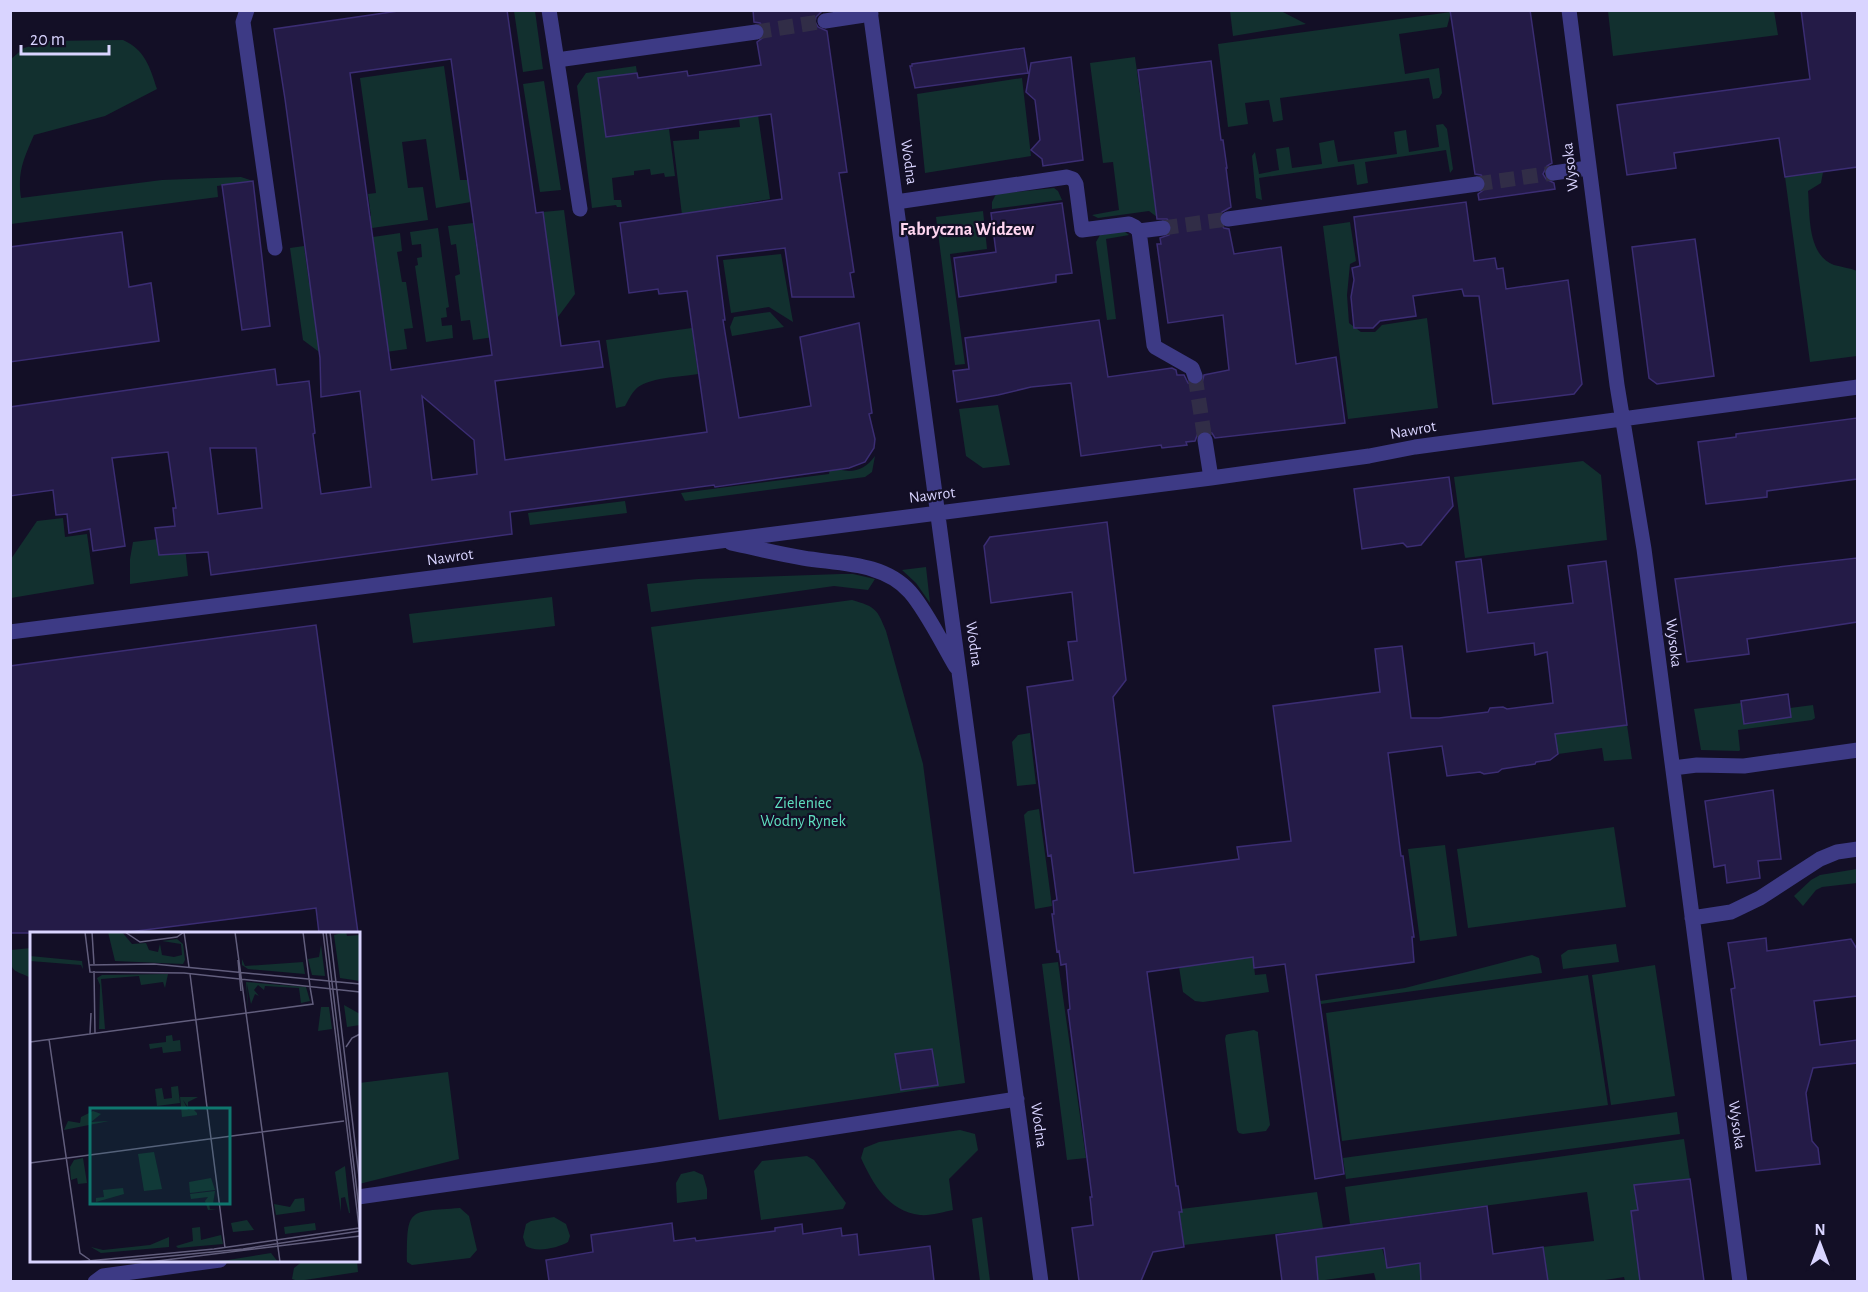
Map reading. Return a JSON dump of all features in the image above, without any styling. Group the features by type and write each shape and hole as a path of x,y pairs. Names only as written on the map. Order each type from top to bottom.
{"street":[{"path":"246,10 243,22 275,248"},
{"path":"549,10 580,209"},
{"name":"Wysoka","path":"1569,10 1588,168 1673,768 1740,1281"},
{"path":"825,21 871,12"},
{"name":"Wodna","path":"871,12 1041,1281"},
{"path":"557,60 756,32"},
{"path":"1553,173 1588,168"},
{"path":"896,202 1067,177 1073,179 1076,184 1082,230 1129,224 1139,231 1154,345 1192,368 1195,376"},
{"path":"1228,219 1476,184"},
{"path":"1139,231 1163,228"},
{"name":"Nawrot","path":"10,632 1210,478 1369,456 1415,447 1857,387"},
{"path":"1205,440 1210,478"},
{"path":"719,540 769,552 858,566 886,574 900,582 911,593 959,672"},
{"path":"1673,768 1697,765 1744,766 1857,750"},
{"path":"1692,918 1731,912 1760,898 1820,859 1838,852 1857,849"},
{"path":"360,1197 656,1155 1017,1099"},
{"path":"95,1281 103,1276 205,1262"}],"green space":[{"path":"514,11 535,11 543,69 523,72"},
{"path":"1230,11 1281,11 1306,24 1233,36"},
{"path":"1608,11 1774,11 1778,35 1613,56"},
{"path":"1451,12 1447,27 1399,34 1405,74 1439,68 1442,93 1439,98 1433,99 1429,78 1280,98 1283,120 1273,122 1269,100 1245,103 1248,124 1228,127 1218,44"},
{"path":"123,40 142,54 157,89 105,116 34,135 24,158 21,173 21,198 162,180 241,177 253,181 217,186 218,197 11,224 11,59 24,48 48,41"},
{"path":"1135,57 1157,217 1149,211 1098,218 1092,215 1119,210 1113,162 1103,163 1090,63"},
{"path":"444,66 460,180 468,180 471,202 436,208 426,139 402,142 408,188 423,187 428,220 365,229 364,217 371,216 368,194 376,193 360,78"},
{"path":"636,66 637,73 606,137 669,129 675,176 665,177 664,173 651,175 650,169 634,171 634,175 612,178 614,200 621,200 622,207 616,205 592,208 577,86 586,73"},
{"path":"1022,78 1031,156 925,173 917,94"},
{"path":"544,81 561,190 540,192 523,84"},
{"path":"758,115 770,199 682,215 673,141 699,139 699,131 740,127 739,118"},
{"path":"1443,124 1447,129 1453,169 1450,173 1446,150 1365,162 1368,183 1357,185 1354,164 1259,178 1262,200 1256,198 1252,156 1255,152 1259,174 1279,170 1276,149 1289,147 1292,168 1322,164 1319,143 1334,140 1338,162 1397,154 1394,132 1406,130 1409,152 1439,147 1436,125"},
{"path":"1823,172 1821,183 1808,191 1812,233 1814,243 1825,260 1834,265 1857,271 1857,356 1810,362 1785,177"},
{"path":"1054,188 1062,200 992,209 992,202 996,194"},
{"path":"564,210 575,294 549,329 473,340 470,320 461,321 455,276 460,274 456,244 451,245 448,226 473,223 478,260 548,250 543,212"},
{"path":"983,211 987,249 950,254 965,364 955,365 936,217"},
{"path":"1350,222 1356,261 1350,264 1347,295 1349,323 1361,332 1375,332 1382,325 1427,318 1438,408 1348,419 1323,226"},
{"path":"438,228 449,307 446,308 447,317 441,318 442,326 452,325 453,338 426,342 415,266 418,265 417,258 422,257 421,244 412,245 410,232"},
{"path":"1124,231 1129,235 1106,239 1116,319 1107,320 1096,242 1100,235"},
{"path":"400,233 402,251 397,252 402,282 406,282 413,328 404,329 407,349 330,360 303,340 290,248 304,246 309,283 317,282 355,334 386,330 383,313 378,313 372,274 378,273 373,237"},
{"path":"781,254 793,322 769,307 731,313 723,260"},
{"path":"770,312 784,327 732,336 730,327 734,317"},
{"path":"692,328 698,374 647,382 635,390 625,406 616,408 606,340"},
{"path":"998,405 1010,465 983,468 966,456 959,409"},
{"path":"875,456 872,472 865,477 685,501 681,493 829,474 830,467 849,471 860,469"},
{"path":"1583,461 1601,475 1607,540 1465,558 1454,477"},
{"path":"625,501 627,513 530,525 528,513"},
{"path":"63,518 65,537 87,534 94,584 11,598 11,559 37,521"},
{"path":"184,536 188,576 130,584 133,542"},
{"path":"926,567 930,603 916,583 902,570"},
{"path":"853,574 875,579 868,590 834,586 651,612 647,584 698,579"},
{"path":"552,597 555,626 413,643 409,614"},
{"name":"Zieleniec Wodny Rynek","path":"852,600 875,610 883,624 923,764 965,1083 719,1120 651,627"},
{"path":"1741,703 1745,724 1790,717 1790,708 1813,705 1815,718 1738,730 1739,751 1701,750 1694,709"},
{"path":"1627,725 1632,759 1604,761 1602,748 1558,754 1555,734"},
{"path":"1030,733 1036,784 1017,786 1012,742 1018,735"},
{"path":"1039,809 1052,906 1035,909 1024,815 1028,811"},
{"path":"1614,827 1626,907 1468,928 1457,849"},
{"path":"1445,845 1457,936 1420,941 1408,849"},
{"path":"1857,869 1857,883 1822,887 1816,890 1803,906 1794,896 1820,875"},
{"path":"1616,944 1619,962 1563,969 1561,955 1568,950"},
{"path":"30,948 30,978 12,967 11,950"},
{"path":"1532,955 1539,958 1542,973 1321,1004 1320,1001 1405,988"},
{"path":"1253,957 1255,975 1266,974 1269,992 1203,1002 1195,1001 1183,992 1179,967"},
{"path":"1058,962 1086,1158 1067,1160 1042,964"},
{"path":"1655,965 1675,1096 1611,1105 1592,975"},
{"path":"1588,975 1608,1105 1342,1141 1326,1013"},
{"path":"1254,1030 1258,1032 1270,1125 1266,1131 1243,1134 1237,1130 1225,1039 1229,1034"},
{"path":"448,1072 459,1159 360,1184 360,1083"},
{"path":"1677,1112 1680,1134 1346,1179 1343,1158"},
{"path":"960,1130 975,1134 978,1150 949,1179 953,1210 920,1215 899,1208 883,1195 861,1158 864,1148 879,1142"},
{"path":"1684,1139 1690,1179 1634,1185 1638,1210 1631,1212 1634,1239 1641,1238 1647,1282 1625,1281 1624,1277 1599,1281 1548,1281 1543,1247 1594,1241 1587,1192 1350,1224 1345,1187"},
{"path":"807,1156 814,1160 846,1203 843,1209 761,1220 754,1171 762,1161"},
{"path":"694,1171 703,1175 707,1199 677,1203 676,1183 681,1174"},
{"path":"1317,1192 1323,1228 1184,1245 1179,1212 1182,1212 1181,1209"},
{"path":"460,1208 469,1216 477,1250 470,1258 412,1265 407,1262 408,1231 414,1216 430,1210"},
{"path":"554,1217 566,1224 570,1236 568,1242 547,1249 526,1246 523,1237 526,1224"},
{"path":"982,1217 990,1281 980,1281 972,1219"},
{"path":"1382,1248 1387,1267 1400,1252 1471,1279 1471,1281 1376,1281 1374,1273 1318,1281 1316,1257"},
{"path":"302,1262 357,1262 358,1272 298,1281 292,1279 294,1268"}],"building":[{"path":"405,10 507,10 536,213 543,212 561,346 599,341 603,367 495,381 505,460 707,432 687,291 659,294 658,289 629,293 620,223 782,199 771,114 606,137 598,78 637,73 638,78 687,71 688,76 761,65 757,42 765,36 765,30 760,23 754,22 753,10 823,10 816,17 815,22 818,27 827,31 829,45 847,172 839,173 854,272 850,273 854,297 792,297 785,248 717,256 725,320 723,320 739,418 811,406 800,337 859,323 872,413 869,414 875,439 874,448 865,462 849,468 715,487 714,485 510,512 512,534 211,575 208,552 159,555 155,528 175,526 173,508 176,508 168,452 112,458 125,546 93,551 90,529 69,533 67,514 56,515 53,490 10,496 10,407 275,369 277,385 309,381 321,494 371,487 360,391 321,397 320,358 274,29","holes":["451,59 492,355 391,370 350,73","422,396 474,440 477,474 432,480","210,448 256,448 262,508 218,514"]},
{"path":"1450,10 1530,10 1552,163 1547,166 1543,174 1546,179 1554,183 1555,189 1479,200 1478,194 1486,188 1486,182 1481,175 1475,174"},
{"path":"1801,10 1857,10 1857,167 1785,177 1779,138 1674,153 1676,168 1627,175 1617,105 1810,79"},
{"path":"1024,48 1028,73 915,88 910,66 912,64"},
{"path":"1071,57 1083,160 1043,166 1042,159 1031,150 1040,140 1035,100 1026,92 1031,63"},
{"path":"1211,61 1231,207 1222,212 1218,221 1224,228 1229,229 1234,254 1281,247 1296,364 1336,357 1345,423 1215,438 1212,433 1204,430 1198,433 1195,441 1186,442 1187,445 1162,448 1161,445 1081,456 1071,383 1031,387 957,402 953,371 969,369 965,338 1099,320 1108,377 1172,368 1176,370 1177,375 1184,375 1188,383 1194,386 1202,383 1204,375 1229,370 1223,315 1168,323 1157,244 1161,244 1160,238 1169,235 1173,227 1167,219 1157,219 1138,70"},
{"path":"253,181 270,326 242,330 222,185"},
{"path":"1466,202 1474,261 1495,258 1497,269 1503,268 1506,289 1568,280 1582,384 1574,394 1493,404 1479,296 1464,296 1462,289 1413,296 1416,316 1380,321 1373,328 1354,328 1351,297 1354,280 1352,268 1360,266 1354,217"},
{"path":"1062,203 1072,273 1056,275 1056,282 959,297 954,258 996,252 991,213"},
{"path":"122,232 129,287 151,283 159,341 10,362 10,247"},
{"path":"1695,239 1714,376 1657,384 1649,378 1632,247"},
{"path":"1857,418 1857,479 1767,491 1767,497 1706,504 1698,442 1736,437 1736,434"},
{"path":"1449,477 1453,506 1421,545 1407,547 1403,543 1362,549 1354,489"},
{"path":"1107,522 1126,680 1113,697 1134,873 1239,859 1237,847 1291,841 1273,706 1380,692 1375,649 1402,646 1411,718 1439,718 1488,712 1490,708 1507,709 1553,703 1547,652 1535,655 1534,643 1467,652 1456,562 1481,559 1488,613 1573,603 1568,566 1606,561 1627,725 1555,734 1558,754 1550,760 1484,774 1480,772 1447,776 1442,746 1388,753 1414,937 1412,937 1414,962 1316,975 1344,1174 1315,1179 1285,964 1254,968 1253,957 1147,972 1176,1186 1178,1186 1182,1212 1179,1212 1184,1247 1153,1252 1141,1281 1079,1281 1072,1228 1093,1225 1090,1197 1092,1197 1068,1010 1070,1009 1066,964 1061,965 1059,951 1057,952 1052,914 1054,914 1053,901 1057,900 1051,855 1048,856 1027,687 1073,680 1068,642 1077,641 1072,592 991,603 984,546 990,537"},
{"path":"1857,558 1857,622 1747,639 1749,654 1687,662 1675,579"},
{"path":"316,625 358,932 319,932 316,908 129,932 10,933 10,666"},
{"path":"1788,694 1791,717 1744,724 1741,701"},
{"path":"1773,790 1781,859 1758,861 1760,878 1727,883 1725,865 1714,867 1705,801"},
{"path":"1766,938 1767,951 1851,939 1857,949 1857,996 1814,1001 1820,1045 1857,1040 1857,1063 1813,1068 1806,1093 1812,1141 1818,1148 1820,1164 1756,1171 1731,989 1735,988 1728,943"},
{"path":"932,1049 938,1085 901,1090 895,1054"},
{"path":"1690,1179 1704,1281 1640,1281 1631,1211 1638,1210 1634,1185"},
{"path":"1487,1206 1493,1254 1543,1247 1548,1281 1421,1281 1420,1263 1387,1268 1384,1248 1316,1257 1318,1281 1282,1281 1276,1235"},
{"path":"672,1223 674,1241 695,1238 696,1241 775,1231 775,1228 802,1224 803,1234 841,1228 842,1236 857,1234 859,1255 930,1246 934,1281 549,1281 546,1260 593,1252 591,1235"}],"tunnel":[{"path":"756,32 825,21"},
{"path":"1477,184 1553,173"},
{"path":"1163,228 1228,219"},
{"path":"1195,376 1205,440"}],"district":[{"name":"Fabryczna Widzew","path":"967,230"}]}
